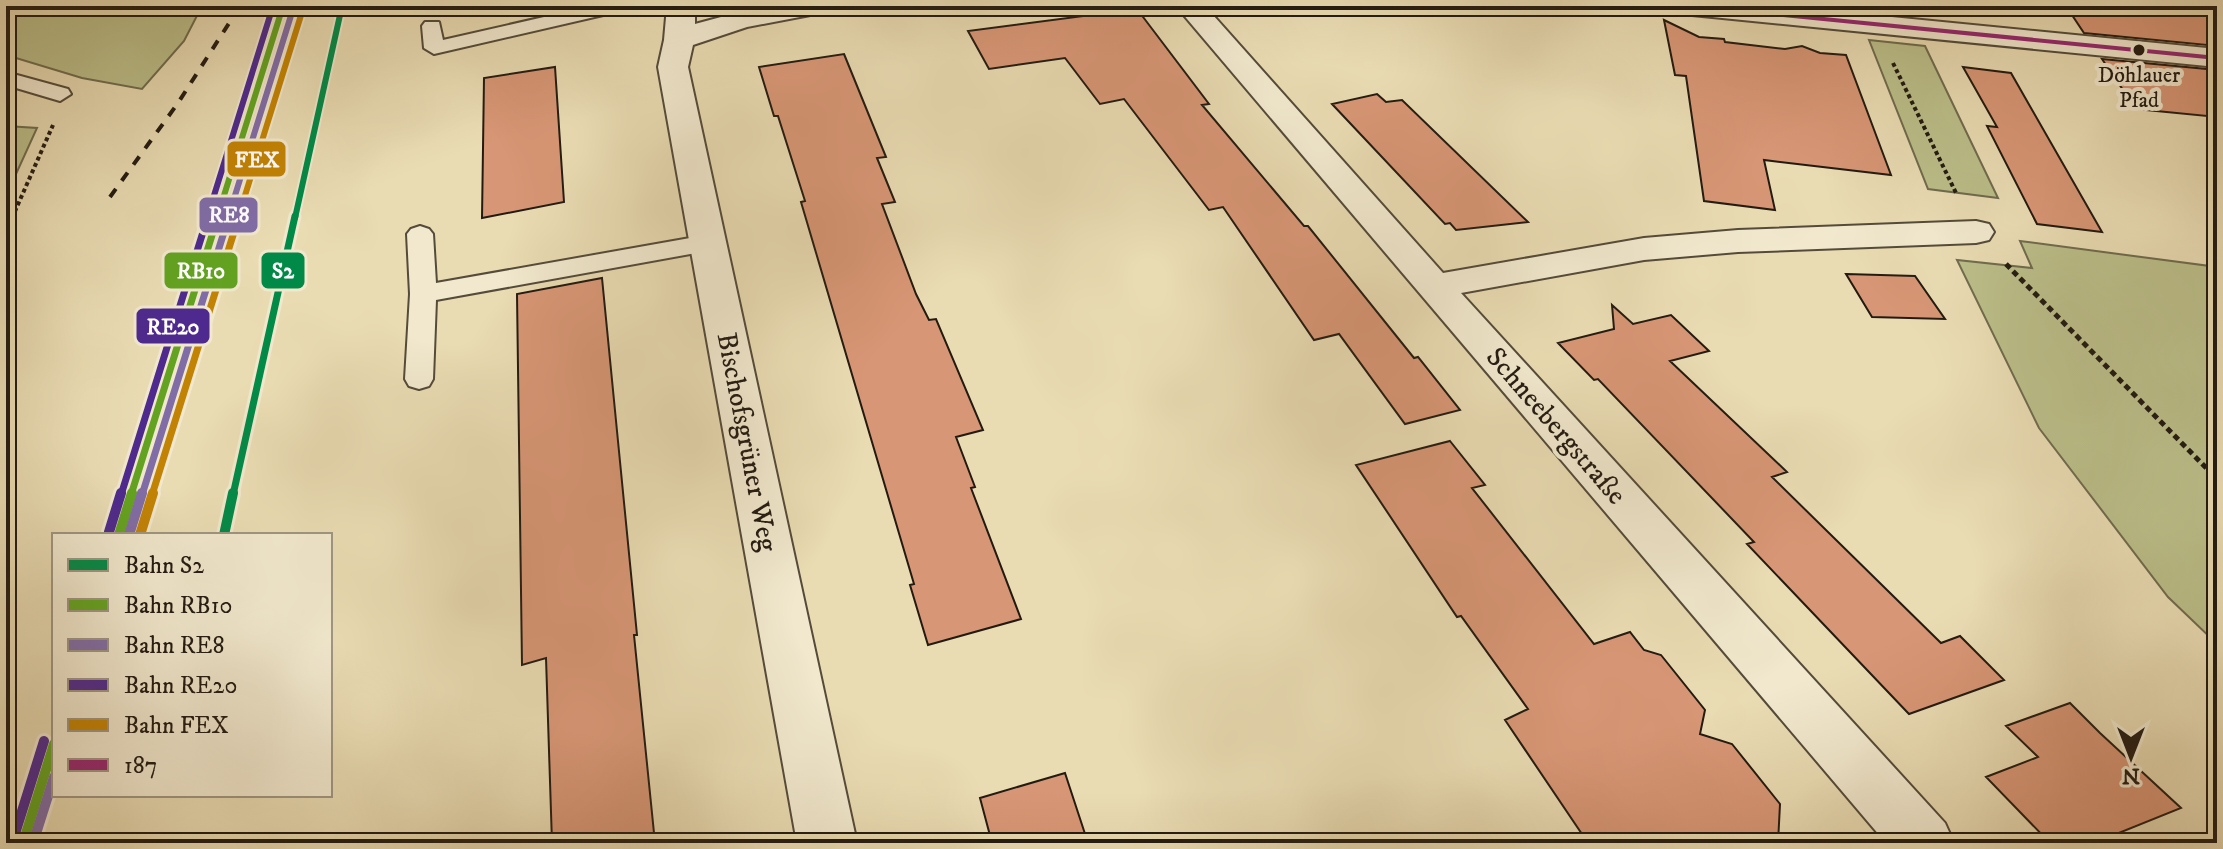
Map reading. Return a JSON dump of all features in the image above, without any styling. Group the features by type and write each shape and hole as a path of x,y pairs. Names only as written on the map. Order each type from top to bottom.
{"street":[{"path":"680,23 714,25 746,16 816,6"},
{"name":"Schneebergstraße","path":"1190,6 1924,843"},
{"path":"1692,6 2217,58"},
{"path":"2016,13 2031,39"},
{"name":"Bischofsgrüner Weg","path":"680,23 673,67 827,843"},
{"path":"1434,287 1542,265 1644,249 1738,241 1976,232"}],"lane":[{"path":"432,26 434,48 618,6"},
{"path":"6,78 60,94"},
{"path":"419,379 423,294 420,234"},
{"path":"423,294 707,243"}],"path":[{"path":"1888,53 1957,196"},
{"path":"6,230 55,120 62,101 60,94"},
{"path":"2006,264 2217,479"}],"green space":[{"path":"6,6 202,6 184,41 142,89 82,78 6,55"},
{"path":"1869,40 1925,46 1998,198 1928,189"},
{"path":"6,126 37,128 6,196"},
{"path":"2020,241 2217,267 2217,644 2168,597 2039,428 1957,260 2032,268"}],"building":[{"path":"2066,6 2217,6 2217,46 2084,33"},
{"path":"1137,9 1209,104 1202,105 1304,226 1308,226 1460,410 1405,424 1339,334 1314,340 1223,207 1209,210 1124,99 1100,104 1065,58 989,69 968,31"},
{"path":"1664,20 1699,37 1724,39 1725,42 1785,49 1802,46 1820,53 1846,55 1891,175 1764,160 1775,210 1704,201 1686,76 1675,75"},
{"path":"844,54 886,157 877,158 895,202 882,204 916,294 929,320 936,319 983,430 956,437 975,487 971,488 1021,619 928,645 910,585 914,584 801,202 805,201 759,67"},
{"path":"2102,59 2217,70 2217,117 2136,109"},
{"path":"555,67 564,202 482,218 484,78"},
{"path":"1963,67 2011,73 2102,232 2037,224 1987,126 1997,127"},
{"path":"1377,94 1386,102 1402,100 1528,222 1456,230 1450,223 1445,224 1332,104"},
{"path":"1846,274 1915,276 1945,319 1872,317"},
{"path":"602,278 655,843 552,843 546,658 522,665 517,294"},
{"path":"1612,305 1633,324 1671,315 1709,351 1670,361 1787,472 1772,477 1941,643 1960,636 2004,680 1909,714 1747,544 1754,542 1598,379 1594,380 1558,343 1614,329"},
{"path":"1450,441 1485,485 1472,488 1594,644 1630,632 1644,650 1661,655 1705,710 1700,734 1732,744 1780,804 1778,843 1588,843 1505,720 1528,709 1461,616 1457,617 1356,465"},
{"path":"2070,703 2181,808 2094,843 2050,843 1986,777 2038,757 2006,726"},
{"path":"1065,773 1088,843 992,843 980,798"}],"railway":[{"path":"110,197 178,103 240,6"}],"rail line":[{"name":"RE20","path":"109,532 273,6"},
{"name":"RB10","path":"120,533 283,6"},
{"name":"S2","path":"224,533 342,6"},
{"name":"RE8","path":"130,533 293,9"},
{"name":"FEX","path":"141,533 302,12"},
{"name":"RE20","path":"13,840 44,741"},
{"name":"RB10","path":"23,843 52,750"},
{"name":"RE8","path":"33,843 52,783"}],"transit line":[{"name":"187","path":"1692,6 2217,58"}],"place":[{"name":"Döhlauer Pfad","path":"2139,50"}]}
